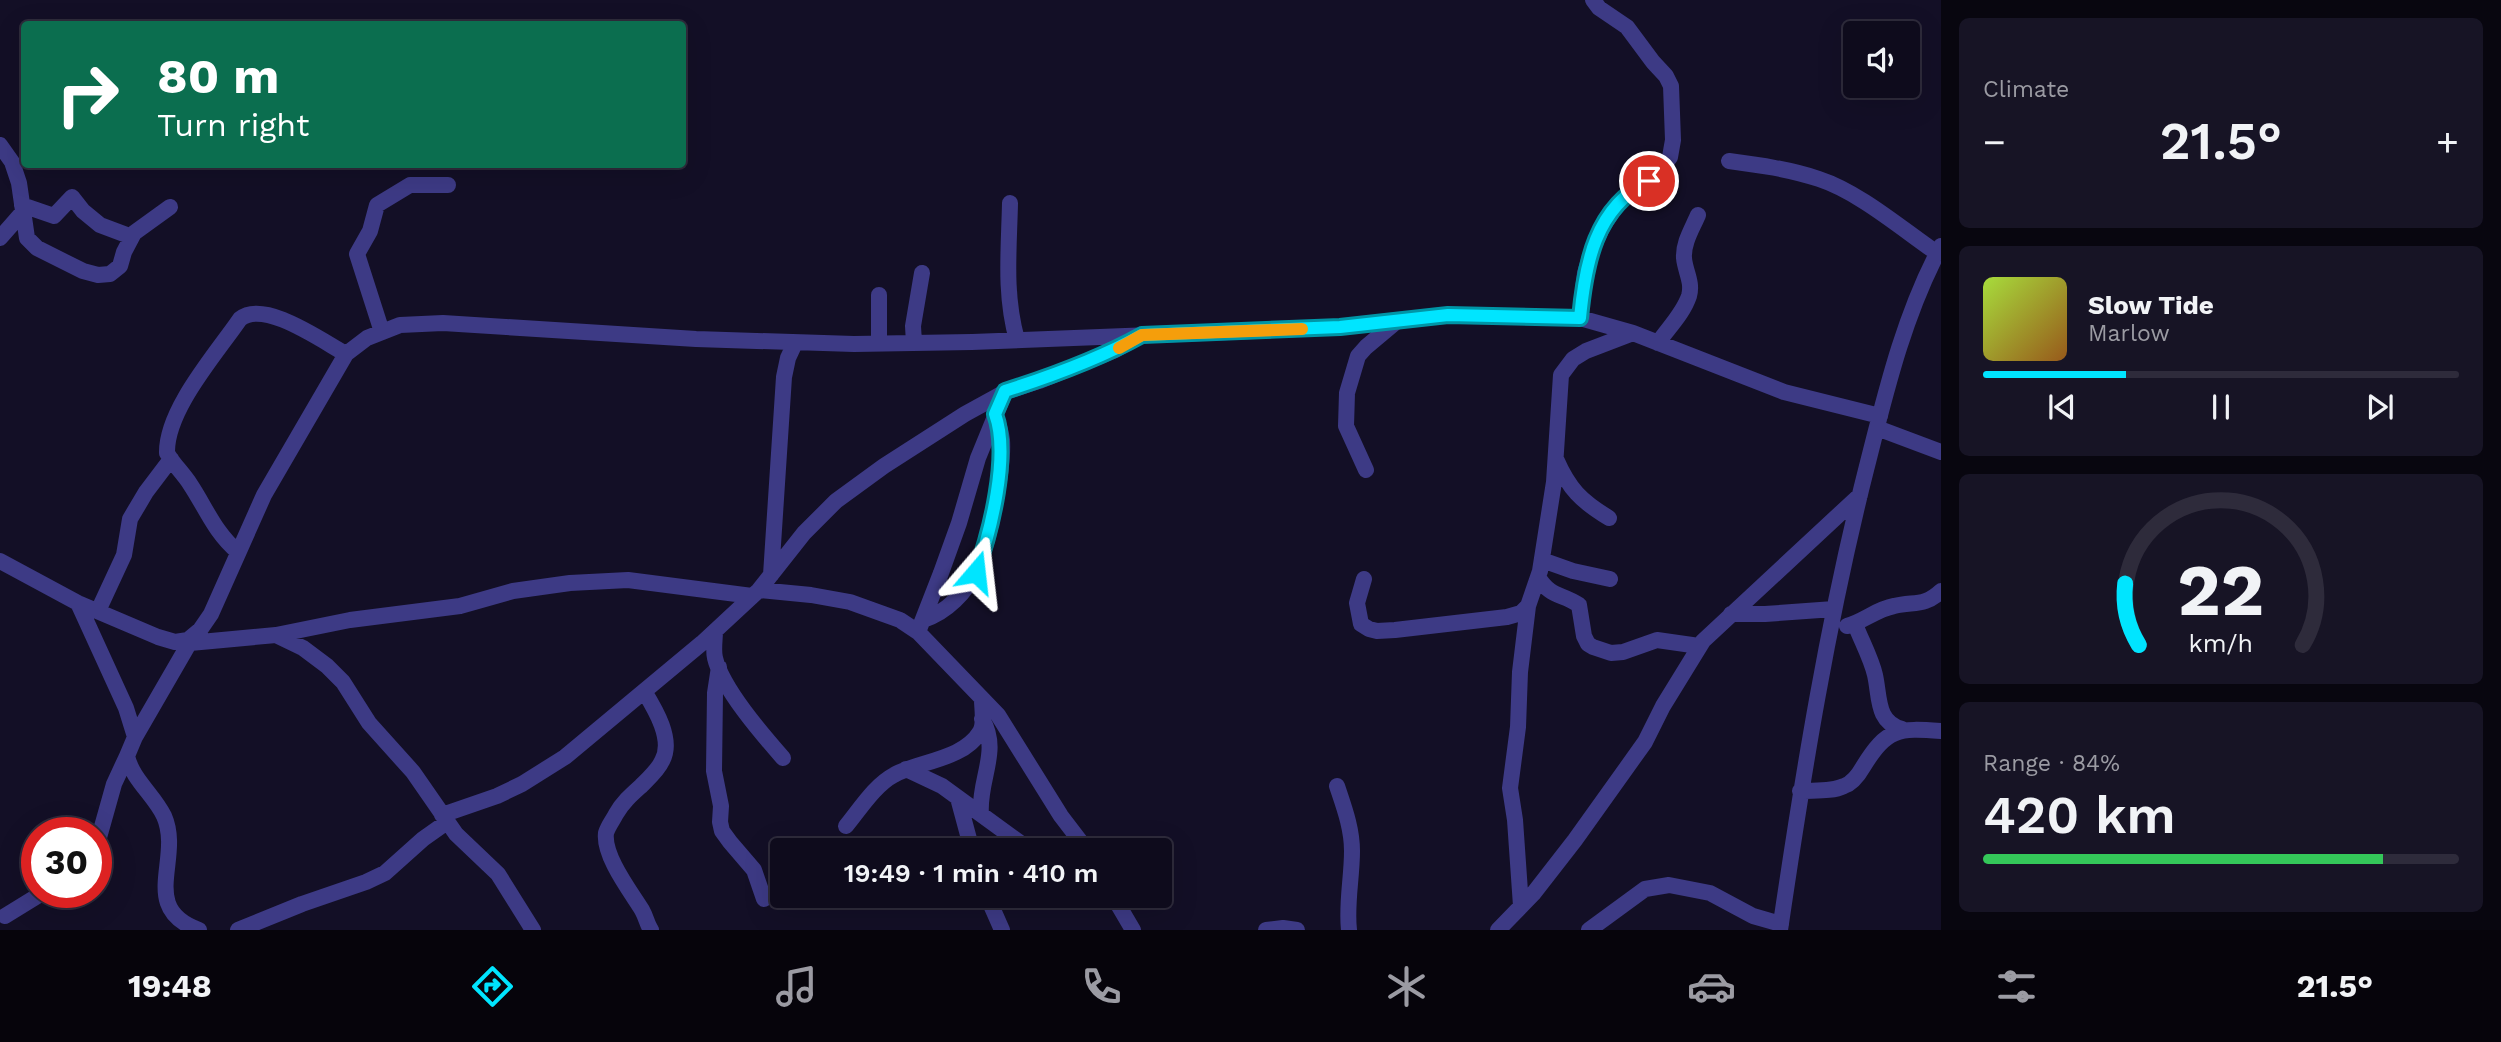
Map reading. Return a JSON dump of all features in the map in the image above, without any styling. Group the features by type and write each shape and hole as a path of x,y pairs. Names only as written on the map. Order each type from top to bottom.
{"street":[{"path":"1580,318 1585,273 1603,226 1617,205 1634,189 1657,175 1670,157 1673,140 1671,86 1666,76 1627,27 1599,8 1593,0"},
{"path":"0,145 12,162 19,183 27,238 32,245 83,271 98,275 110,274 120,266 132,237 150,219 170,207"},
{"path":"1590,930 1645,889 1669,885 1710,893 1753,916 1781,927 1800,790 1834,610 1860,495 1906,326 1922,283 1939,250 1866,204 1821,180 1779,168 1729,161"},
{"path":"382,332 357,254 370,230 377,205 410,186 448,185"},
{"path":"22,209 54,216 72,197 83,211 100,225 132,237"},
{"path":"1010,203 1008,280 1010,314 1017,340"},
{"path":"0,239 22,209"},
{"path":"1658,343 1678,316 1689,295 1690,280 1684,260 1684,248 1698,215"},
{"path":"914,343 913,326 922,273"},
{"path":"879,295 879,344"},
{"path":"238,552 223,540 191,484 167,453 170,427 184,398 244,314 272,314 346,354"},
{"path":"104,817 110,796 135,737 192,639 211,614 264,495 346,354 367,338 400,325 443,323 601,334 879,344 1328,327 1448,315 1580,318 1633,333 1784,392 1878,422 1941,453"},
{"path":"1366,470 1346,426 1347,393 1358,356 1397,321"},
{"path":"1521,906 1510,788 1528,606 1542,560 1554,482 1561,375 1573,359 1586,351 1633,333"},
{"path":"238,930 385,873 445,819 522,784 565,757 715,631 755,593 804,533 836,501 918,443 1005,391 1039,381 1115,350 1142,335"},
{"path":"771,575 784,377 795,343"},
{"path":"920,626 959,523 978,458 1005,391"},
{"path":"920,626 938,616 957,598 976,572 995,500 1002,449 1000,428 995,414"},
{"path":"1555,456 1573,490 1584,502 1609,517"},
{"path":"98,611 124,555 130,519 171,459"},
{"path":"1503,929 1576,840 1645,743 1663,706 1699,646 1860,495"},
{"path":"1542,560 1573,571 1610,579"},
{"path":"0,561 78,603 176,642 276,635 350,620 460,606 513,592 570,583 628,580 755,593 811,594 850,602 920,626 982,700 998,715 1078,838"},
{"path":"1538,578 1553,594 1579,605 1584,636 1593,647 1611,653 1623,652 1657,640 1699,646"},
{"path":"1364,579 1357,603 1358,615 1361,624 1377,631 1507,617 1521,613 1528,606"},
{"path":"1830,630 1854,624 1895,605 1913,605 1928,601 1941,591"},
{"path":"78,603 126,708 135,737"},
{"path":"1731,614 1834,610"},
{"path":"1854,624 1875,675 1885,719 1892,726 1902,729 1941,731"},
{"path":"715,631 714,652 719,667 741,705 782,758"},
{"path":"276,635 303,648 335,674 369,723 413,772 445,819 477,857 498,874 533,930"},
{"path":"719,667 715,694 713,771 721,806 720,822 722,831 754,870 764,900"},
{"path":"644,691 661,724 666,751 663,761 625,798 607,831 606,838 615,865 644,913 651,930"},
{"path":"846,826 887,779 906,769 941,760 970,743 981,731 982,700"},
{"path":"981,814 979,798 991,741 982,719"},
{"path":"1800,790 1846,786 1858,776 1872,753 1887,736 1902,729"},
{"path":"127,756 163,815 168,830 166,902 172,914 184,924 199,930"},
{"path":"906,769 942,786 1014,838"},
{"path":"1336,786 1350,827 1352,848 1349,930"},
{"path":"958,798 969,838"},
{"path":"5,916 21,906"},
{"path":"992,908 1002,930"},
{"path":"1120,908 1133,930"},
{"path":"1266,930 1297,930"}],"slow traffic":[{"path":"1119,348 1142,335 1302,329"}],"route":[{"path":"976,572 995,500 1002,449 1000,428 995,414 1005,391 1039,381 1115,350 1142,335 1340,327 1448,315 1580,318 1585,273 1603,226 1617,205 1634,189 1649,181"}]}
